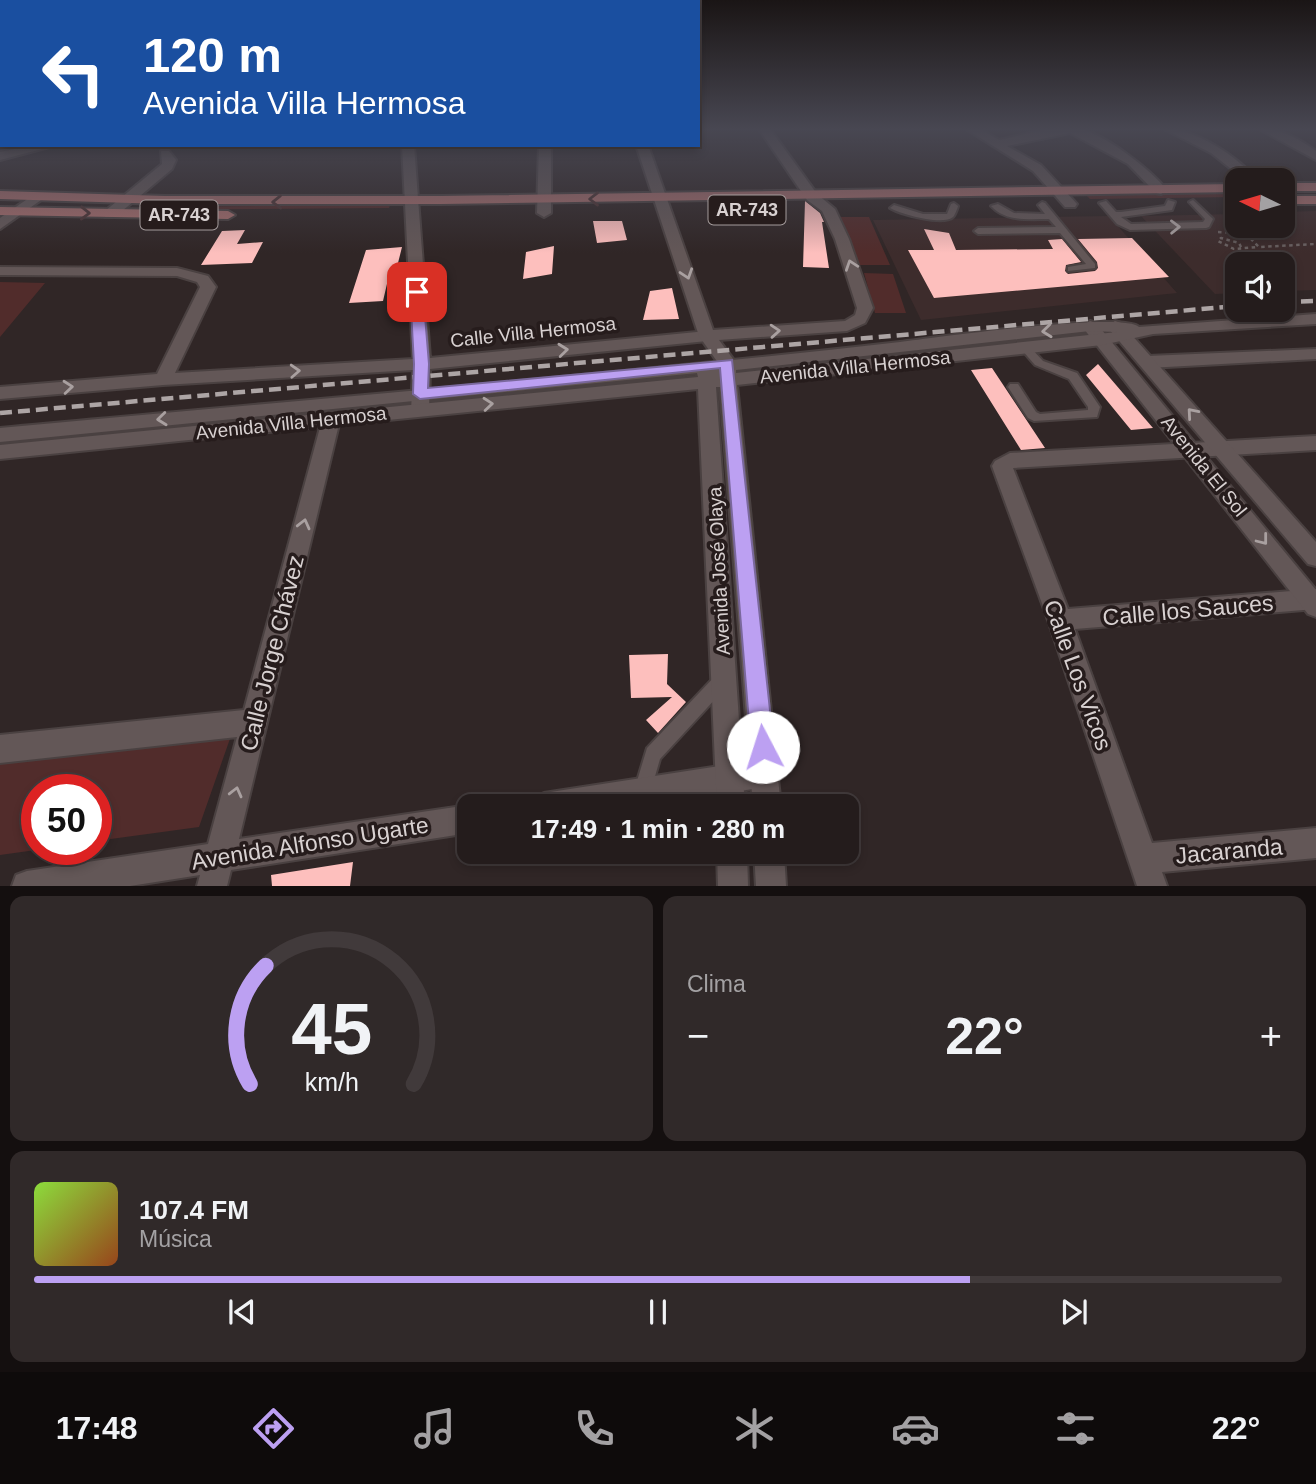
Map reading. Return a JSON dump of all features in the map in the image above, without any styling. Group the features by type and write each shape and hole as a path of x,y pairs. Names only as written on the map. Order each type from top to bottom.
{"main road":[{"path":"1295,187 1316,187"},
{"name":"AR-743","path":"664,205 812,197 1225,188"},
{"path":"985,193 995,206"},
{"name":"AR-743","path":"0,195 126,201 412,206 664,205 828,209 995,206 1046,210 1070,204 1225,201"},
{"path":"1295,200 1316,200"},
{"name":"AR-743","path":"279,215 412,206"},
{"name":"AR-743","path":"0,211 239,215"},
{"path":"1153,329 1316,319"}],"street":[{"path":"110,214 163,170"},
{"path":"410,170 422,364 420,402"},
{"path":"545,170 545,206"},
{"name":"Avenida José Olaya","path":"651,170 707,336 734,435 766,794"},
{"path":"793,170 812,197 828,209"},
{"path":"1038,170 1070,204"},
{"path":"1141,170 1161,190"},
{"path":"0,225 36,197"},
{"name":"Calle Villa Hermosa","path":"0,393 163,379 422,364 707,336 834,327 859,322 865,315 865,308 842,239 828,209"},
{"path":"0,271 177,272 203,279 208,287 163,379"},
{"name":"Avenida Villa Hermosa","path":"717,373 870,351 1090,326 1119,331"},
{"name":"Avenida El Sol","path":"1090,326 1314,602"},
{"path":"1119,331 1153,329"},
{"name":"Avenida Villa Hermosa","path":"0,435 420,402 717,373 1026,349 1102,340 1119,331"},
{"name":"Avenida El Sol","path":"1119,331 1316,557"},
{"path":"1148,362 1316,354"},
{"name":"Avenida José Olaya","path":"717,373 710,435 731,794"},
{"name":"Avenida Villa Hermosa","path":"0,452 331,419 420,402"},
{"name":"Calle Jorge Chávez","path":"216,872 331,419"},
{"path":"710,435 734,435"},
{"path":"1192,450 1316,443"},
{"name":"Calle Los Vicos","path":"1148,872 1060,620 1002,466 1010,460 1192,450"},
{"path":"717,529 743,528"},
{"name":"Calle los Sauces","path":"1060,620 1314,602"},
{"path":"723,645 754,646"},
{"path":"0,749 254,722"},
{"path":"624,794 765,773"},
{"name":"Avenida Alfonso Ugarte","path":"27,886 216,872 457,822"},
{"name":"Jacaranda","path":"1148,872 1316,843"},
{"path":"732,864 733,886"},
{"path":"770,864 771,886"}],"lane":[{"path":"1114,215 1140,215 1149,209 1169,208 1171,202"},
{"path":"1103,203 1130,226 1201,226 1208,222 1205,212 1193,202"},
{"path":"1046,210 1092,266 1071,269"},
{"path":"978,231 1062,230"},
{"path":"1014,387 1032,415 1038,418 1093,414 1094,407 1073,376 1039,363 1026,349"},
{"path":"643,791 653,754 725,676"}],"path":[{"path":"1182,227 1189,232 1245,233 1259,247"},
{"path":"1241,247 1240,243 1231,239 1221,238 1218,241 1229,248 1316,244"}],"shaded area":[{"path":"1225,193 1225,197 1090,199 1087,196"},
{"path":"390,205 389,208 135,210 139,207"},
{"path":"1316,211 1316,290 1295,291 1295,252 1225,252 1225,294 1215,294 1141,216 1225,214 1225,238 1295,238 1295,212"},
{"path":"1109,216 1177,293 921,320 873,220"},
{"path":"840,217 869,217 890,265 858,265"},
{"path":"864,273 893,274 906,313 875,313"},
{"path":"0,282 45,283 0,337"},
{"path":"232,733 199,827 112,839 112,774 21,774 21,852 0,855 0,761"}],"building":[{"path":"805,201 820,213 824,222 829,268 803,267"},
{"path":"593,221 622,221 627,240 597,243"},
{"path":"924,229 949,233 956,250 1053,249 1048,240 1062,239 1081,262 1066,265 1065,271 1068,274 1095,271 1098,268 1097,262 1078,239 1132,238 1169,277 934,298 908,250 934,250"},
{"path":"245,230 237,244 263,242 252,263 201,265 222,231"},
{"path":"554,246 552,274 523,279 526,252"},
{"path":"402,247 396,271 390,271 383,301 349,303 366,250"},
{"path":"672,288 679,319 643,320 650,291"},
{"path":"1098,364 1153,428 1131,430 1086,375"},
{"path":"992,368 1045,448 1021,450 971,370"},
{"path":"668,654 667,684 686,702 658,733 646,720 672,697 631,698 629,655"},
{"path":"353,862 350,886 272,886 271,875"}],"railway":[{"path":"1295,302 1316,301"},
{"path":"0,413 1225,307"}],"route":[{"path":"417,292 422,364 420,394 727,363 763,747"}]}
